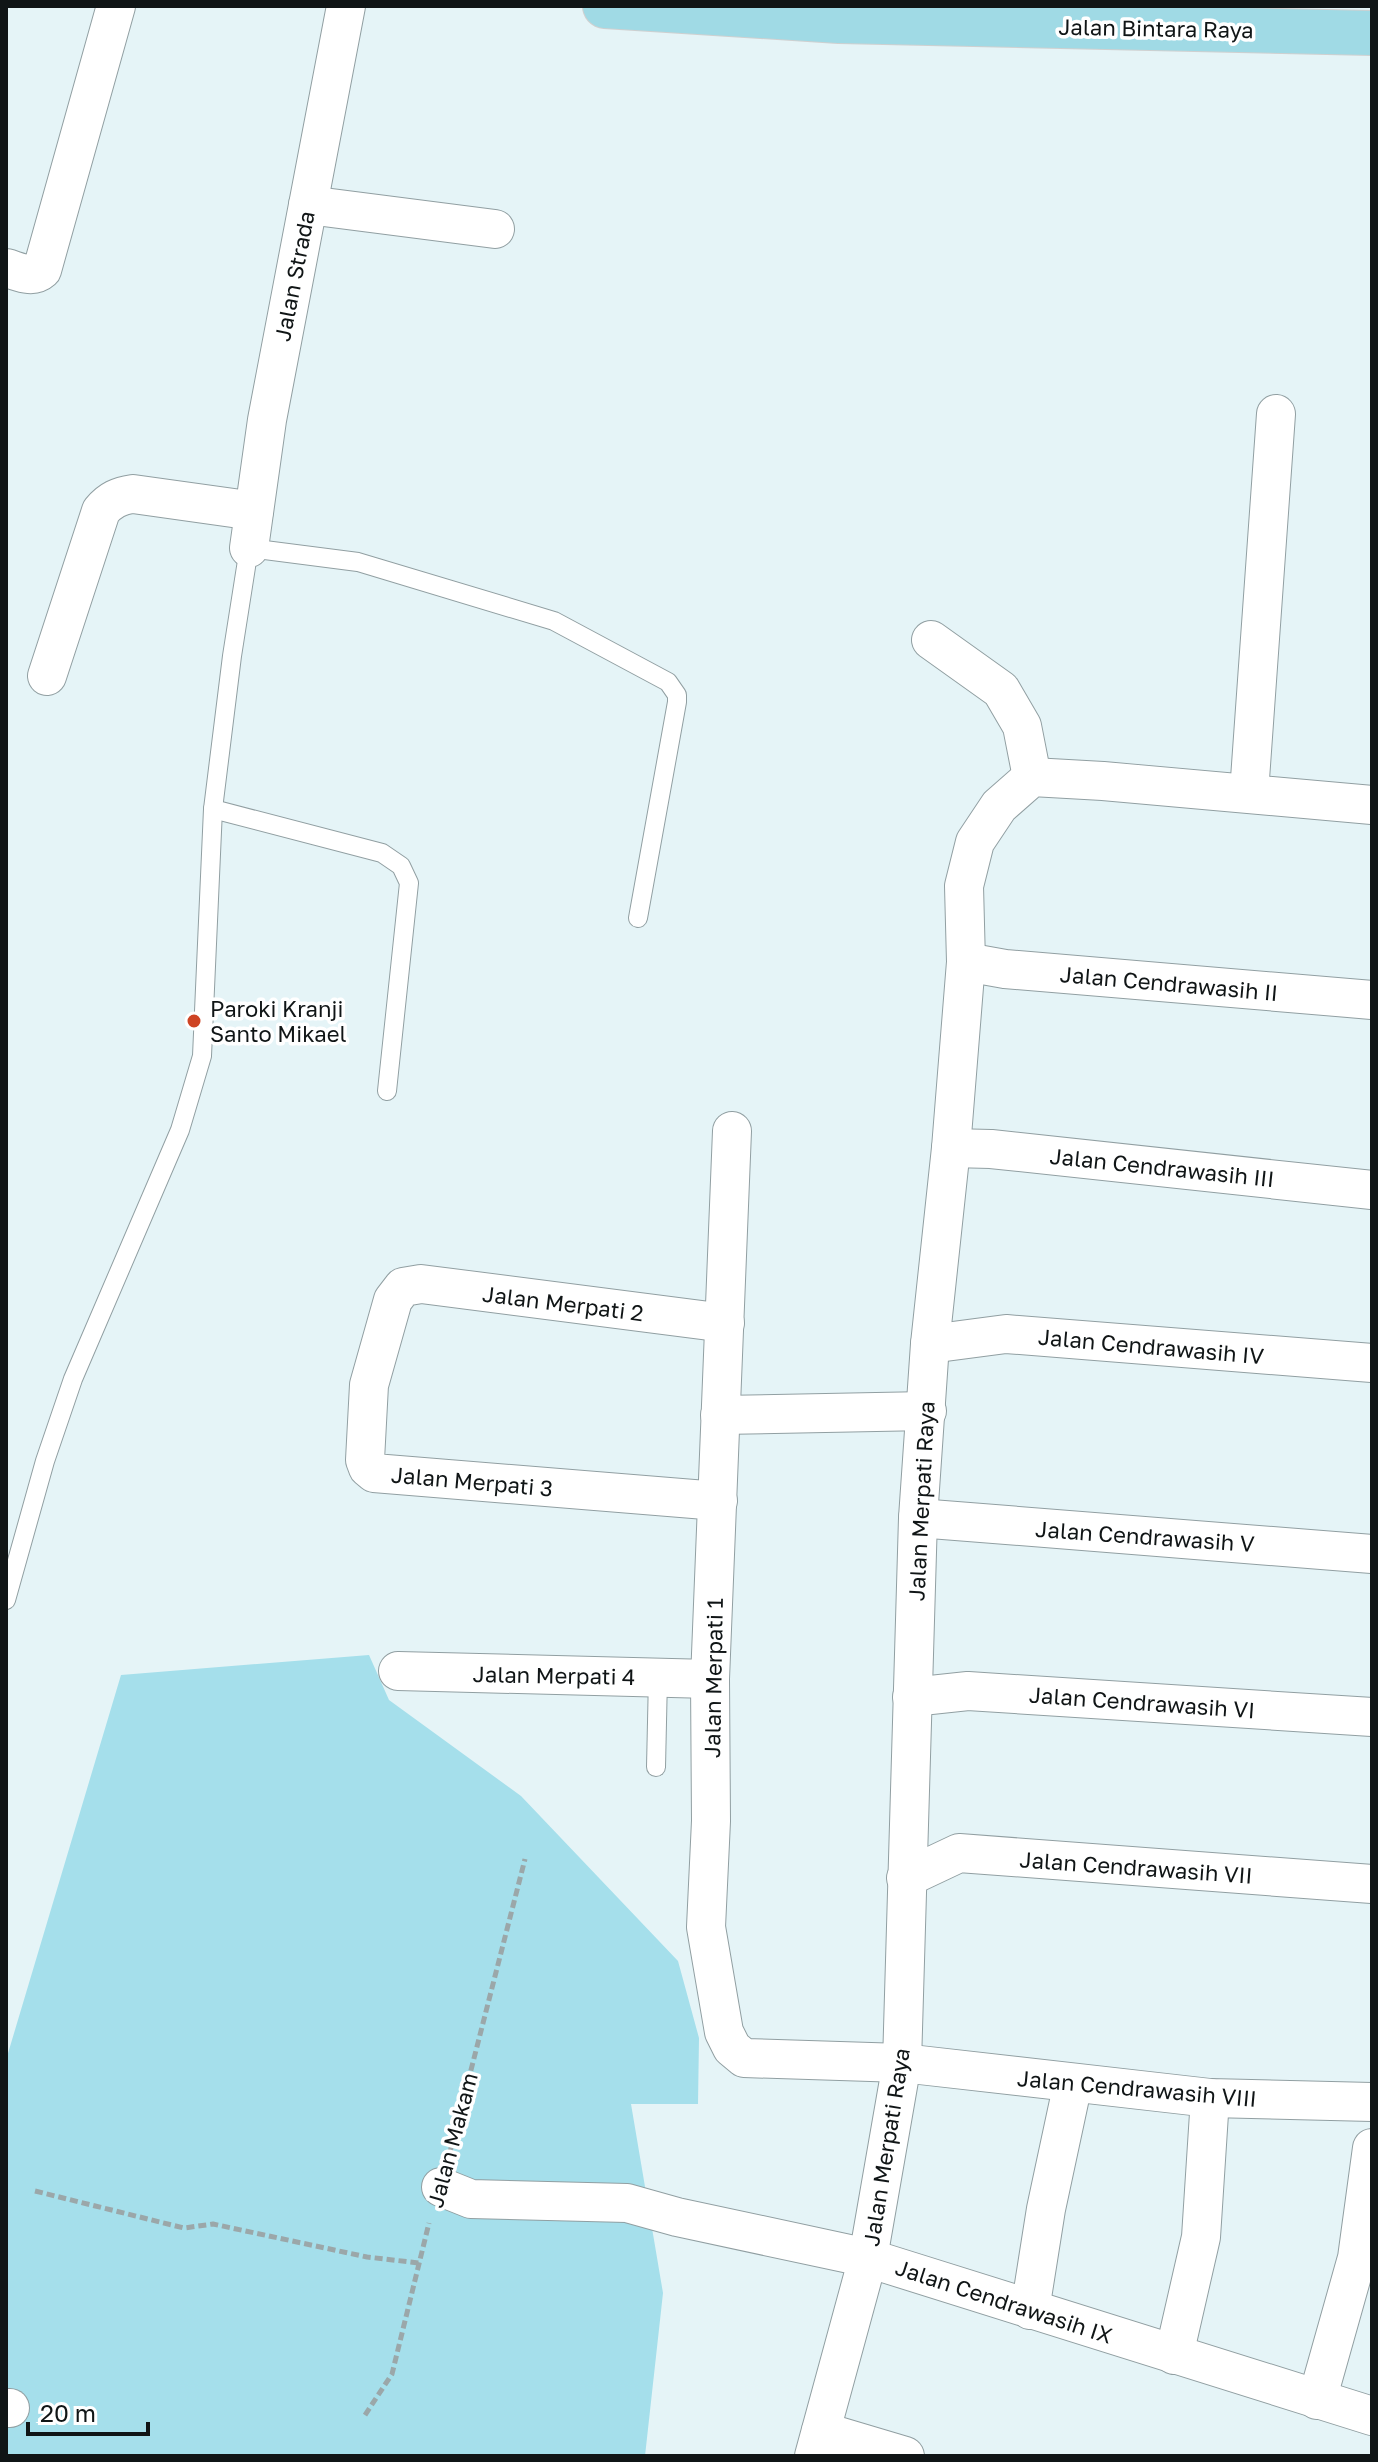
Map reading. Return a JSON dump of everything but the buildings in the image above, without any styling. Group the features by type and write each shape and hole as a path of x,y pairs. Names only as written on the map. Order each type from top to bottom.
{"main road":[{"name":"Jalan Bintara Raya","path":"605,6 840,14 1195,17 1372,33"}],"street":[{"path":"24,269 116,6"},
{"name":"Jalan Strada","path":"249,548 267,420 346,6"},
{"path":"308,205 495,229"},
{"path":"1249,793 1276,414"},
{"path":"47,676 101,511 106,504 133,494 254,511"},
{"path":"931,640 1001,690 1022,726 1032,777 1372,805"},
{"name":"Jalan Merpati Raya","path":"817,2443 868,2258 902,2063 918,1518 930,1344 951,1148 966,962 964,886 975,842 999,806 1032,777"},
{"name":"Jalan Cendrawasih II","path":"966,962 1005,969 1372,1000"},
{"name":"Jalan Merpati 1","path":"732,1131 710,1679 711,1821 706,1927 724,2032 732,2048 744,2058 902,2063"},
{"name":"Jalan Cendrawasih III","path":"951,1148 991,1149 1372,1190"},
{"name":"Jalan Merpati 2","path":"403,1287 421,1284 725,1323"},
{"name":"Jalan Merpati 3","path":"403,1287 393,1300 369,1385 365,1460 374,1473 718,1501"},
{"name":"Jalan Cendrawasih IV","path":"930,1344 1006,1334 1372,1363"},
{"path":"720,1415 927,1411"},
{"name":"Jalan Cendrawasih V","path":"918,1518 1372,1554"},
{"name":"Jalan Merpati 4","path":"398,1671 710,1679"},
{"name":"Jalan Cendrawasih VI","path":"912,1697 968,1691 1372,1717"},
{"name":"Jalan Cendrawasih VII","path":"906,1878 959,1853 1372,1884"},
{"name":"Jalan Cendrawasih VIII","path":"902,2063 1210,2098 1372,2102"},
{"path":"1030,2310 1046,2209 1073,2083"},
{"path":"1174,2355 1201,2237 1210,2098"},
{"path":"1317,2400 1357,2258 1372,2148"},
{"name":"Jalan Cendrawasih IX","path":"441,2187 471,2199 627,2203 677,2217 868,2258 1372,2416"},
{"path":"817,2443 905,2456"}],"lane":[{"path":"6,1600 45,1461 73,1379 180,1130 202,1056 213,809 249,548 358,562 554,621 668,682 677,695 677,702 638,918"},
{"path":"213,809 382,853 401,866 409,883 387,1091"},
{"path":"656,1767 658,1677"}],"path":[{"name":"Jalan Makam","path":"365,2415 392,2374 525,1859"},
{"path":"35,2191 184,2228 213,2224 367,2257 419,2263"}],"shaded area":[{"path":"369,1655 389,1700 521,1796 678,1961 699,2038 698,2104 631,2104 663,2293 645,2456 6,2456 6,2060 121,1675"}],"place":[{"name":"Paroki Kranji Santo Mikael","path":"194,1021"}]}
